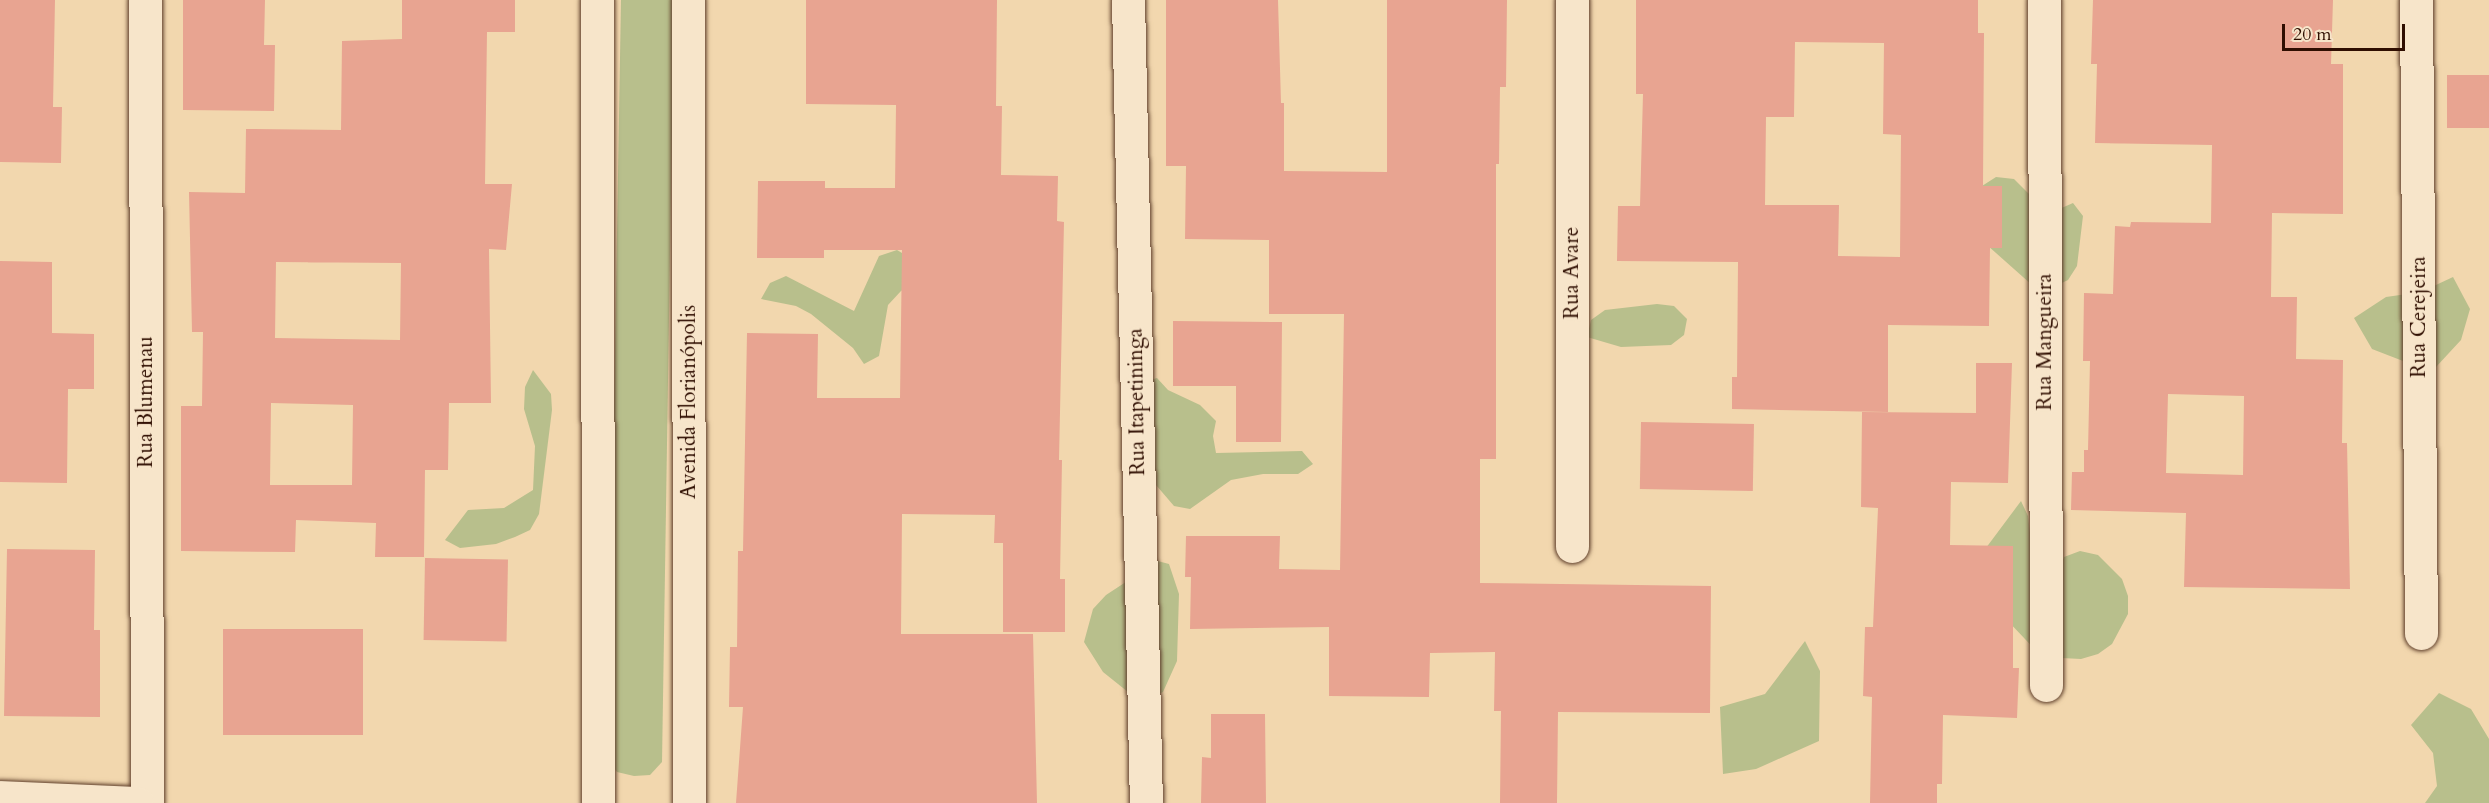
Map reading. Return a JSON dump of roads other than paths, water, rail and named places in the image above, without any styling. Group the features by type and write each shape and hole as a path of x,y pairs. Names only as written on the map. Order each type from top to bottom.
{"street":[{"name":"Rua Blumenau","path":"145,0 147,803"},
{"path":"597,0 598,803"},
{"name":"Avenida Florianópolis","path":"688,0 689,803"},
{"name":"Rua Itapetininga","path":"1128,0 1146,803"},
{"name":"Rua Avare","path":"1572,0 1572,546"},
{"name":"Rua Mangueira","path":"2044,0 2046,685"},
{"name":"Rua Cerejeira","path":"2416,0 2421,633"},
{"path":"0,797 137,803"}]}
